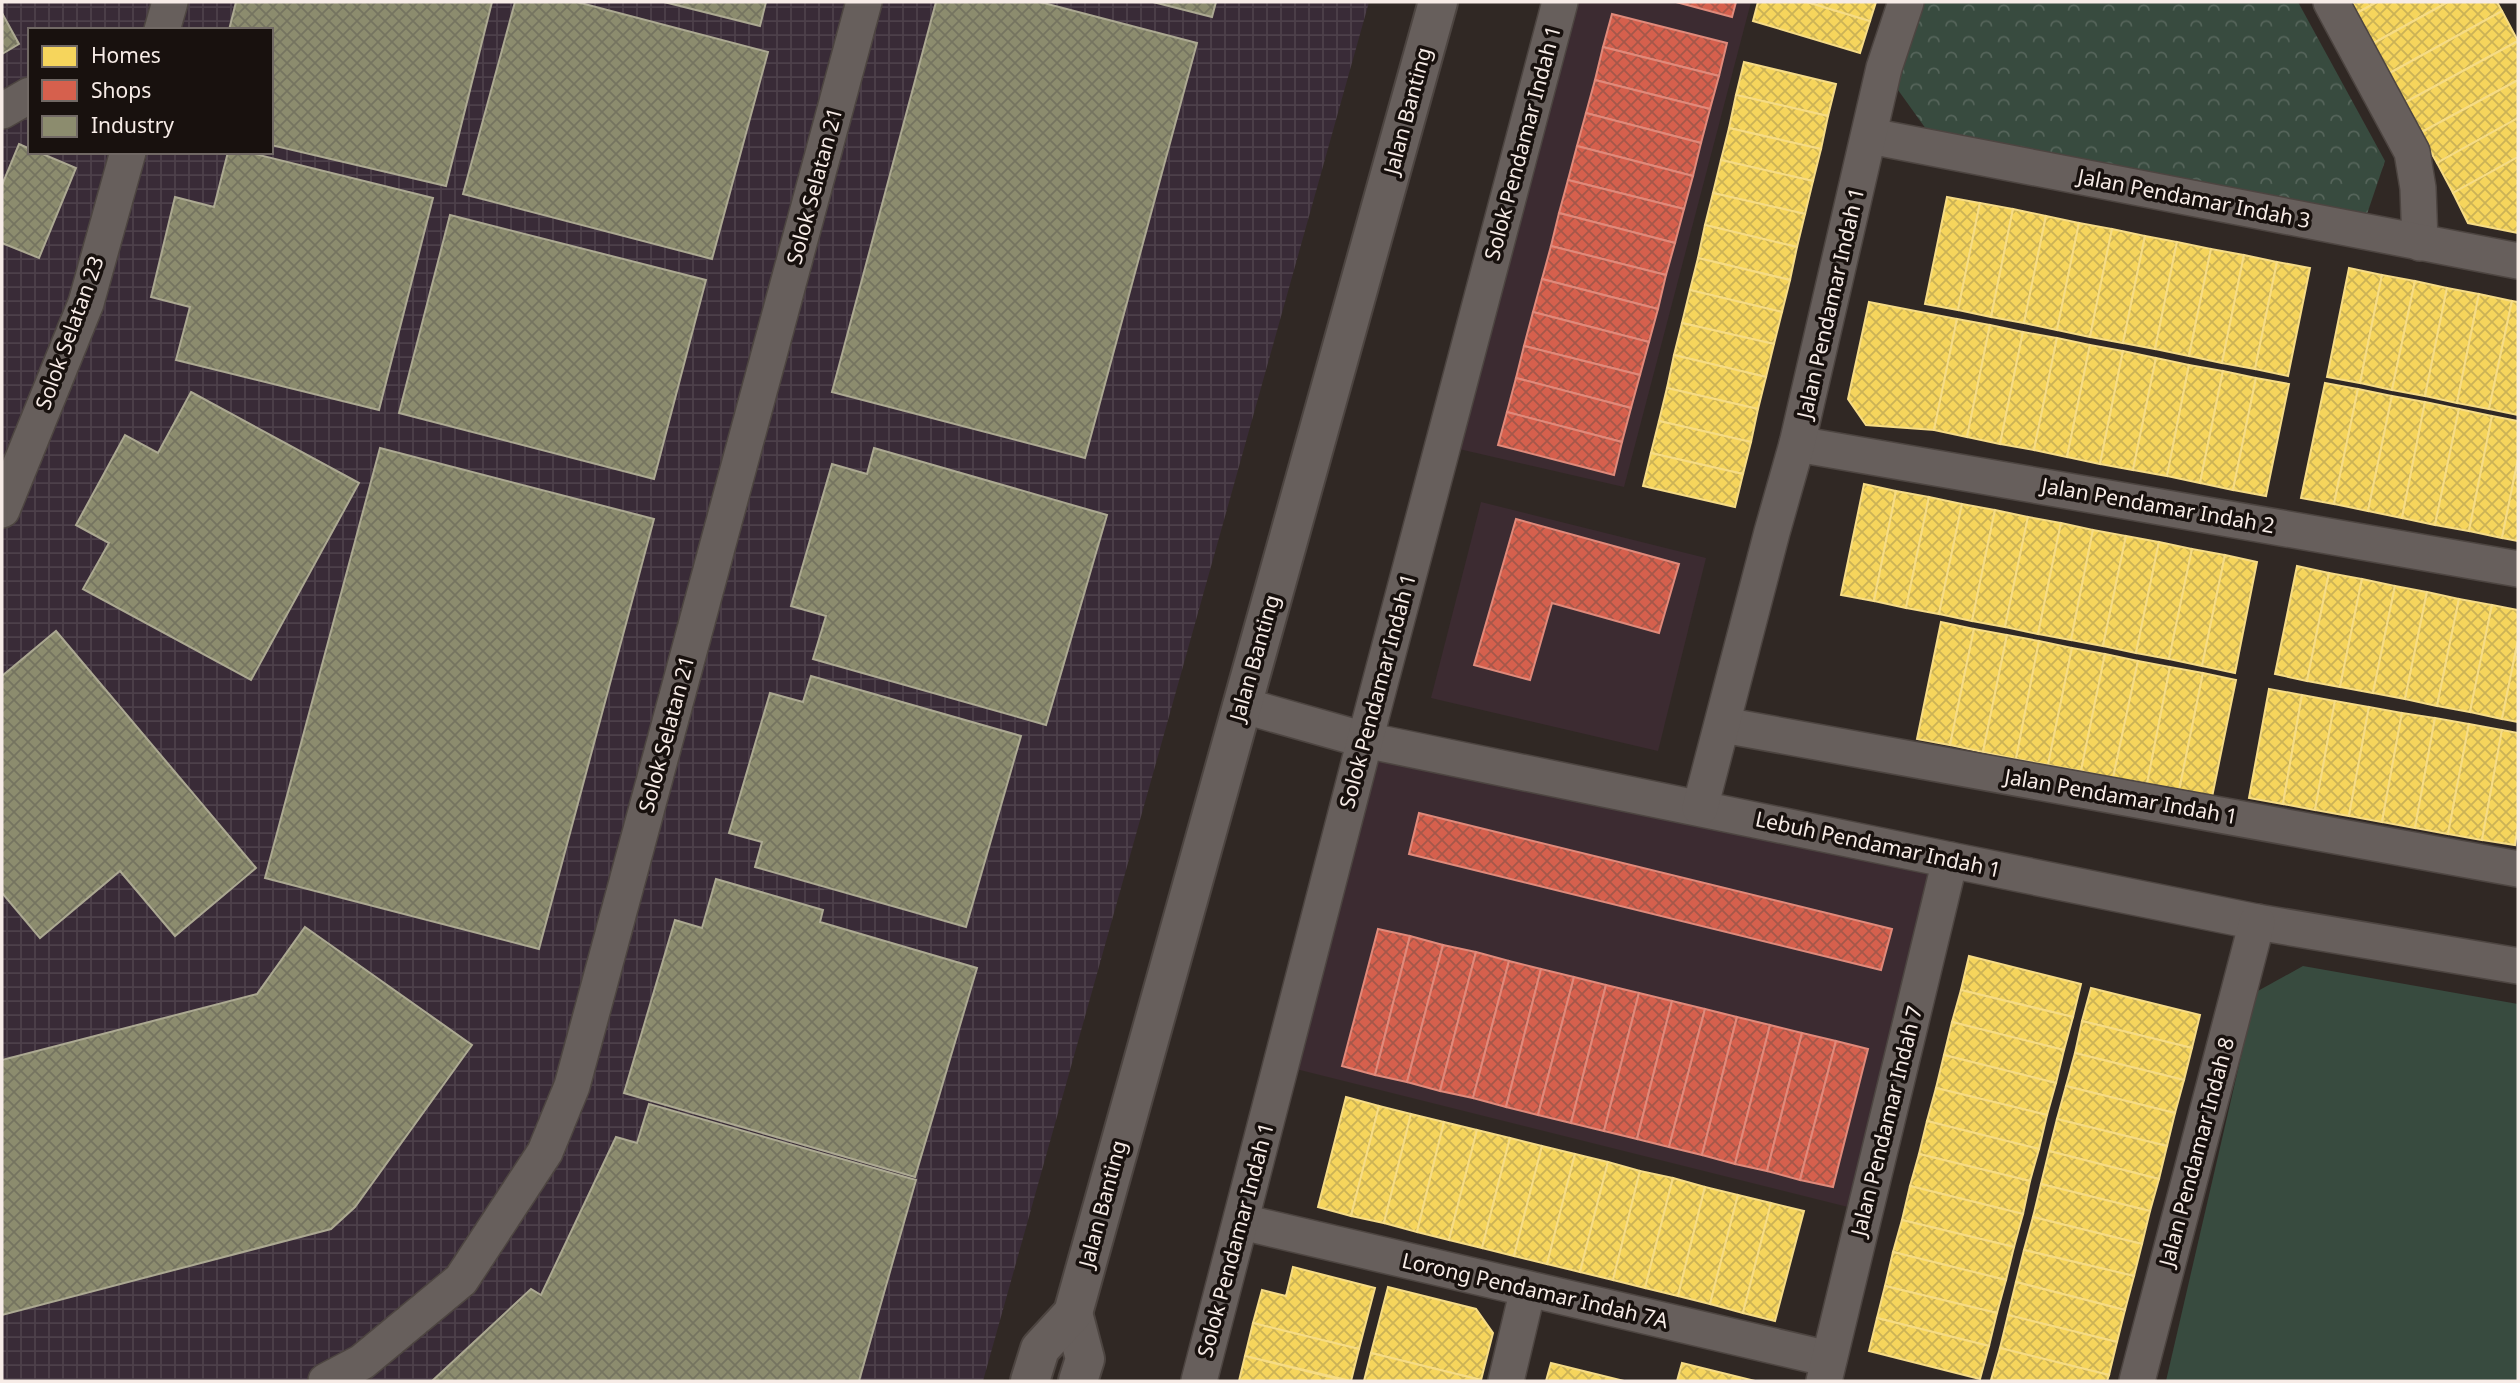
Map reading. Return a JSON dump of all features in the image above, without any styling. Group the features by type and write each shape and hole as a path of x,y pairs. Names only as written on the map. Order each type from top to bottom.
{"main road":[{"name":"Jalan Banting","path":"1030,1381 1040,1349 1073,1313 1438,2"},
{"path":"1073,1313 1085,1359 1078,1381"}],"street":[{"name":"Solok Selatan 21","path":"326,1381 362,1362 461,1280 545,1152 572,1086 864,2"},
{"name":"Solok Pendamar Indah 1","path":"1199,1381 1364,740 1560,2"},
{"name":"Jalan Pendamar Indah 1","path":"1700,808 1797,444 1884,68 1906,2"},
{"path":"2331,2 2412,152 2418,188 2420,243"},
{"path":"2,111 28,96"},
{"name":"Jalan Pendamar Indah 3","path":"1870,136 2518,261"},
{"name":"Solok Selatan 23","path":"2,510 86,303 127,154"},
{"name":"Jalan Pendamar Indah 2","path":"1797,444 2518,569"},
{"name":"Lebuh Pendamar Indah 1","path":"1241,705 1364,740 1950,860 2257,922 2518,966"},
{"name":"Jalan Pendamar Indah 1","path":"1723,725 2518,869"},
{"name":"Jalan Pendamar Indah 7","path":"1826,1370 1950,860"},
{"name":"Jalan Pendamar Indah 8","path":"2137,1381 2257,922"},
{"name":"Lorong Pendamar Indah 7A","path":"1242,1222 1528,1289 1826,1370"},
{"path":"1506,1381 1528,1289"}],"shaded area":[{"path":"2,2 1369,2 983,1381 2,1381"},
{"path":"1576,2 1751,2 1624,487 1459,449"},
{"path":"1481,502 1706,558 1658,751 1431,698"},
{"path":"1375,757 1932,870 1852,1208 1296,1069"}],"green space":[{"path":"1919,2 2298,2 2385,161 2367,214 1926,129 1893,83"},
{"path":"2303,966 2518,1004 2518,1381 2166,1381 2256,992"}],"building: Homes":[{"path":"1758,2 1807,2 1870,21 1860,53 1753,21"},
{"path":"1807,2 1876,2 1870,21"},
{"path":"2349,2 2377,2 2355,14"},
{"path":"2377,2 2448,2 2372,44 2355,14"},
{"path":"2448,2 2497,2 2502,11 2388,74 2372,44"},
{"path":"2502,11 2518,41 2404,103 2388,74"},
{"path":"2518,41 2518,80 2420,133 2404,103"},
{"path":"1744,62 1836,84 1828,116 1736,95"},
{"path":"2518,80 2518,118 2437,163 2420,133"},
{"path":"1736,95 1828,116 1821,149 1729,128"},
{"path":"2518,118 2518,157 2453,193 2437,163"},
{"path":"1729,128 1821,149 1813,181 1721,160"},
{"path":"2518,157 2518,233 2468,223 2453,193"},
{"path":"1721,160 1813,181 1805,214 1713,193"},
{"path":"1713,193 1805,214 1797,247 1705,225"},
{"path":"1947,197 1980,203 1958,310 1925,304"},
{"path":"1980,203 2013,209 1991,317 1958,310"},
{"path":"2013,209 2046,216 2024,323 1991,317"},
{"path":"2046,216 2079,223 2057,330 2024,323"},
{"path":"2079,223 2112,229 2090,337 2057,330"},
{"path":"1705,225 1797,247 1790,280 1698,258"},
{"path":"2112,229 2145,236 2123,343 2090,337"},
{"path":"2145,236 2177,242 2155,349 2123,343"},
{"path":"2177,242 2211,249 2189,356 2155,349"},
{"path":"2211,249 2244,255 2222,363 2189,356"},
{"path":"2244,255 2277,262 2255,369 2222,363"},
{"path":"1698,258 1790,280 1782,312 1690,290"},
{"path":"2277,262 2310,268 2288,376 2255,369"},
{"path":"2349,268 2382,275 2360,383 2327,377"},
{"path":"2382,275 2415,281 2392,390 2360,383"},
{"path":"2415,281 2447,288 2425,396 2392,390"},
{"path":"2447,288 2479,294 2457,403 2425,396"},
{"path":"1690,290 1782,312 1774,344 1682,323"},
{"path":"2479,294 2512,301 2489,409 2457,403"},
{"path":"2512,301 2518,302 2518,415 2489,409"},
{"path":"1869,302 1957,319 1934,430 1866,425 1848,399"},
{"path":"1957,319 1990,325 1967,437 1934,430"},
{"path":"1682,323 1774,344 1766,377 1674,355"},
{"path":"1990,325 2023,332 2000,444 1967,437"},
{"path":"2023,332 2057,338 2034,450 2000,444"},
{"path":"2057,338 2090,345 2067,457 2034,450"},
{"path":"2090,345 2123,351 2100,464 2067,457"},
{"path":"2123,351 2156,358 2133,470 2100,464"},
{"path":"1674,355 1766,377 1758,409 1667,388"},
{"path":"2156,358 2189,365 2167,476 2133,470"},
{"path":"2189,365 2223,371 2200,483 2167,476"},
{"path":"2223,371 2256,378 2233,490 2200,483"},
{"path":"2256,378 2289,384 2266,496 2233,490"},
{"path":"2325,383 2358,389 2334,504 2301,498"},
{"path":"1667,388 1758,409 1751,442 1659,421"},
{"path":"2358,389 2392,396 2368,511 2334,504"},
{"path":"2392,396 2425,402 2402,518 2368,511"},
{"path":"2425,402 2459,409 2435,525 2402,518"},
{"path":"2459,409 2492,416 2469,531 2435,525"},
{"path":"2492,416 2518,421 2518,459 2502,538 2469,531"},
{"path":"1659,421 1751,442 1743,474 1651,453"},
{"path":"1651,453 1743,474 1735,507 1643,486"},
{"path":"2518,459 2518,541 2502,538"},
{"path":"1864,484 1896,491 1874,601 1841,595"},
{"path":"1896,491 1929,497 1906,608 1874,601"},
{"path":"1929,497 1962,504 1939,614 1906,608"},
{"path":"1962,504 1995,510 1972,621 1939,614"},
{"path":"1995,510 2028,517 2005,627 1972,621"},
{"path":"2028,517 2061,523 2038,634 2005,627"},
{"path":"2061,523 2093,530 2071,640 2038,634"},
{"path":"2093,530 2126,536 2103,646 2071,640"},
{"path":"2126,536 2159,542 2136,653 2103,646"},
{"path":"2159,542 2192,549 2169,659 2136,653"},
{"path":"2192,549 2225,555 2202,666 2169,659"},
{"path":"2225,555 2257,562 2235,673 2202,666"},
{"path":"2297,566 2329,573 2307,681 2275,674"},
{"path":"2329,573 2362,579 2340,687 2307,681"},
{"path":"2362,579 2395,586 2373,693 2340,687"},
{"path":"2395,586 2427,592 2405,699 2373,693"},
{"path":"2427,592 2459,599 2437,706 2405,699"},
{"path":"2459,599 2492,605 2470,712 2437,706"},
{"path":"2492,605 2518,610 2518,640 2502,719 2470,712"},
{"path":"1941,622 1974,629 1950,745 1917,739"},
{"path":"1974,629 2007,635 1983,752 1950,745"},
{"path":"2007,635 2039,641 2016,759 1983,752"},
{"path":"2518,640 2518,722 2502,719"},
{"path":"2039,641 2072,648 2048,765 2016,759"},
{"path":"2072,648 2105,654 2081,771 2048,765"},
{"path":"2105,654 2138,661 2113,778 2081,771"},
{"path":"2138,661 2170,667 2147,784 2113,778"},
{"path":"2170,667 2203,673 2179,791 2147,784"},
{"path":"2203,673 2236,680 2212,797 2179,791"},
{"path":"2269,689 2302,695 2283,804 2249,798"},
{"path":"2302,695 2335,701 2315,810 2283,804"},
{"path":"2335,701 2369,707 2349,816 2315,810"},
{"path":"2369,707 2402,713 2382,822 2349,816"},
{"path":"2402,713 2435,718 2415,828 2382,822"},
{"path":"2435,718 2469,724 2448,834 2415,828"},
{"path":"2469,724 2502,730 2482,840 2448,834"},
{"path":"2502,730 2518,733 2518,825 2515,845 2482,840"},
{"path":"1969,956 2081,984 2073,1017 1961,990"},
{"path":"2091,988 2200,1015 2192,1048 2082,1021"},
{"path":"1961,990 2073,1017 2064,1050 1952,1022"},
{"path":"2082,1021 2192,1048 2184,1080 2075,1053"},
{"path":"1952,1022 2064,1050 2056,1083 1944,1055"},
{"path":"2075,1053 2184,1080 2175,1113 2066,1086"},
{"path":"1944,1055 2056,1083 2047,1115 1936,1088"},
{"path":"2066,1086 2175,1113 2167,1146 2057,1119"},
{"path":"1936,1088 2047,1115 2039,1149 1927,1121"},
{"path":"1346,1097 1379,1106 1351,1216 1318,1207"},
{"path":"1379,1106 1411,1114 1384,1223 1351,1216"},
{"path":"1411,1114 1444,1122 1417,1232 1384,1223"},
{"path":"2057,1119 2167,1146 2159,1179 2049,1151"},
{"path":"1927,1121 2039,1149 2030,1181 1919,1154"},
{"path":"1444,1122 1477,1130 1449,1240 1417,1232"},
{"path":"1477,1130 1510,1138 1482,1248 1449,1240"},
{"path":"1510,1138 1542,1146 1514,1256 1482,1248"},
{"path":"1542,1146 1575,1154 1547,1264 1514,1256"},
{"path":"2049,1151 2159,1179 2150,1211 2041,1184"},
{"path":"1575,1154 1608,1162 1580,1272 1547,1264"},
{"path":"1919,1154 2030,1181 2023,1214 1910,1186"},
{"path":"1608,1162 1640,1171 1613,1280 1580,1272"},
{"path":"1640,1171 1673,1178 1645,1288 1613,1280"},
{"path":"1673,1178 1705,1187 1678,1296 1645,1288"},
{"path":"2041,1184 2150,1211 2142,1244 2033,1217"},
{"path":"1910,1186 2023,1214 2014,1247 1902,1220"},
{"path":"1705,1187 1738,1195 1710,1304 1678,1296"},
{"path":"1738,1195 1771,1203 1743,1313 1710,1304"},
{"path":"1771,1203 1804,1211 1775,1321 1743,1313"},
{"path":"2033,1217 2142,1244 2134,1276 2024,1250"},
{"path":"1902,1220 2014,1247 2006,1280 1893,1252"},
{"path":"2024,1250 2134,1276 2125,1310 2016,1282"},
{"path":"1893,1252 2006,1280 1997,1313 1885,1286"},
{"path":"1293,1267 1375,1288 1359,1349 1253,1323 1262,1290 1286,1296"},
{"path":"2016,1282 2125,1310 2117,1342 2008,1315"},
{"path":"1885,1286 1997,1313 1989,1346 1877,1318"},
{"path":"1388,1287 1476,1309 1493,1333 1481,1380 1371,1353"},
{"path":"2008,1315 2117,1342 2109,1375 2000,1348"},
{"path":"1877,1318 1989,1346 1980,1379 1869,1351"},
{"path":"1253,1323 1359,1349 1351,1381 1245,1356"},
{"path":"2000,1348 2109,1375 2107,1381 1991,1380"},
{"path":"1371,1353 1481,1380 1364,1381"},
{"path":"1245,1356 1346,1381 1239,1381"},
{"path":"1551,1363 1624,1381 1546,1381"},
{"path":"1682,1363 1755,1381 1677,1381"}],"building: Shops":[{"path":"1676,2 1736,2 1732,17"},
{"path":"1612,14 1727,43 1719,76 1603,47"},
{"path":"1603,47 1719,76 1710,109 1595,80"},
{"path":"1595,80 1710,109 1701,143 1586,113"},
{"path":"1586,113 1701,143 1693,176 1577,146"},
{"path":"1577,146 1693,176 1684,209 1568,180"},
{"path":"1568,180 1684,209 1675,243 1559,213"},
{"path":"1559,213 1675,243 1666,275 1551,246"},
{"path":"1551,246 1666,275 1658,309 1542,279"},
{"path":"1542,279 1658,309 1649,342 1533,312"},
{"path":"1533,312 1649,342 1640,375 1524,346"},
{"path":"1524,346 1640,375 1631,408 1516,378"},
{"path":"1516,378 1631,408 1622,442 1507,412"},
{"path":"1507,412 1622,442 1614,475 1498,445"},
{"path":"1516,519 1679,564 1659,633 1552,603 1530,680 1474,665"},
{"path":"1419,813 1892,929 1881,970 1409,854"},
{"path":"1378,929 1410,936 1375,1075 1342,1066"},
{"path":"1410,936 1443,945 1407,1082 1375,1075"},
{"path":"1443,945 1476,952 1440,1091 1407,1082"},
{"path":"1476,952 1509,961 1473,1098 1440,1091"},
{"path":"1509,961 1541,969 1506,1107 1473,1098"},
{"path":"1541,969 1574,977 1538,1115 1506,1107"},
{"path":"1574,977 1606,985 1571,1123 1538,1115"},
{"path":"1606,985 1639,993 1604,1131 1571,1123"},
{"path":"1639,993 1672,1001 1637,1139 1604,1131"},
{"path":"1672,1001 1705,1009 1669,1147 1637,1139"},
{"path":"1705,1009 1737,1017 1702,1155 1669,1147"},
{"path":"1737,1017 1770,1025 1735,1164 1702,1155"},
{"path":"1770,1025 1802,1033 1767,1171 1735,1164"},
{"path":"1802,1033 1836,1041 1800,1180 1767,1171"},
{"path":"1836,1041 1868,1049 1833,1187 1800,1180"}],"building: Industry":[{"path":"236,2 492,2 446,186 273,145 273,28 230,28"},
{"path":"515,2 577,2 768,52 712,259 463,194"},
{"path":"664,2 766,2 760,26"},
{"path":"936,2 1040,2 1197,43 1085,458 832,392"},
{"path":"1153,2 1216,2 1212,17"},
{"path":"2,13 19,44 2,54"},
{"path":"19,144 28,148 28,154 43,154 76,168 39,258 2,243 2,185"},
{"path":"227,154 255,154 433,198 379,410 176,360 190,307 151,297 175,197 214,207"},
{"path":"450,215 706,280 654,479 399,413"},
{"path":"191,392 359,483 251,680 83,589 109,543 76,525 125,435 158,453"},
{"path":"380,448 654,519 539,949 265,878"},
{"path":"874,448 1107,515 1046,725 813,659 826,616 791,606 832,464 867,474"},
{"path":"56,631 256,868 175,936 120,871 40,938 2,893 2,676"},
{"path":"811,676 1021,736 966,927 755,867 762,842 729,833 770,693 803,702"},
{"path":"716,879 823,910 820,922 977,968 915,1177 624,1093 675,920 702,928"},
{"path":"305,927 472,1045 355,1207 331,1229 2,1315 2,1060 257,994"},
{"path":"649,1104 916,1180 859,1381 432,1381 531,1289 541,1295 616,1137 637,1143"}]}
